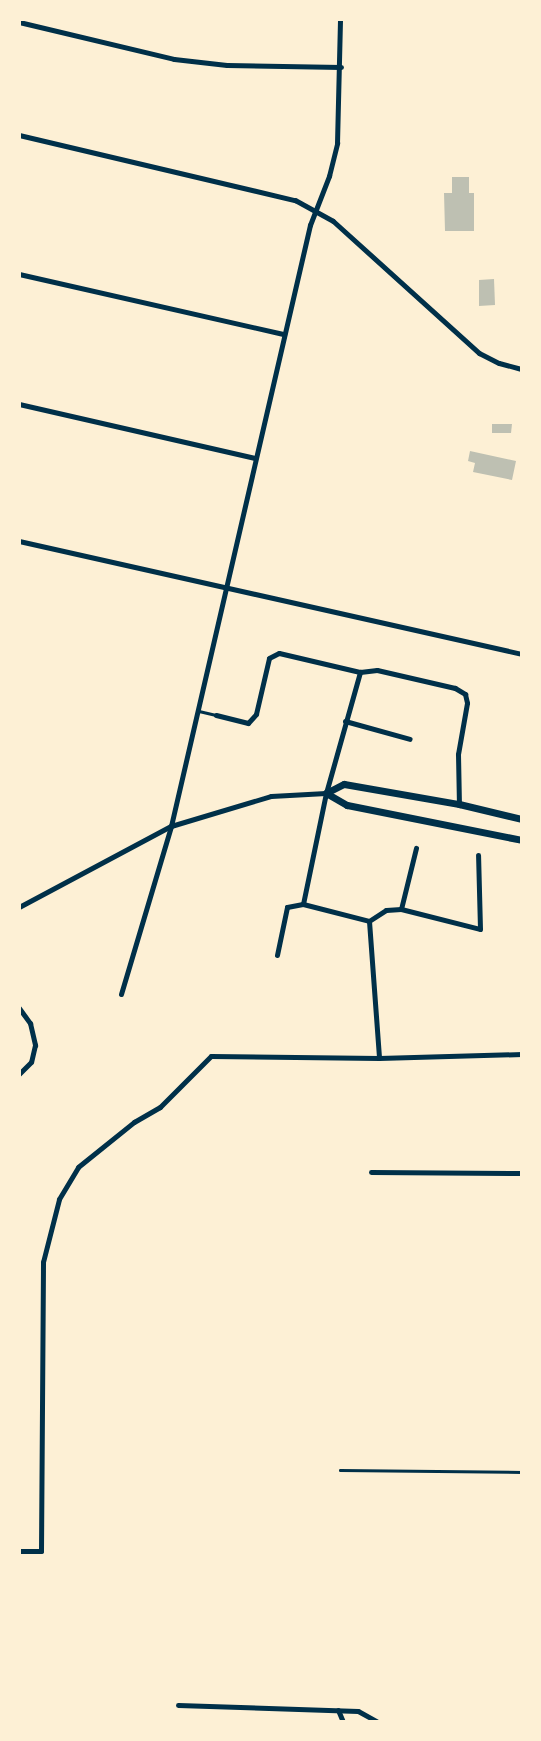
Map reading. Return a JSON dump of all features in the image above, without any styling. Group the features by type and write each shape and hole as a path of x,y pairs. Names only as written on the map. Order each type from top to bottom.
{"main road":[{"path":"326,793 344,784 459,804 522,819"},
{"path":"326,793 347,805 522,840"}],"street":[{"path":"121,994 171,826 284,334 337,143 341,67 340,19"},
{"path":"19,22 174,59 227,65 341,67"},
{"path":"19,135 295,200 333,221 480,353 499,363 522,369"},
{"path":"19,274 284,334"},
{"path":"19,404 255,458"},
{"path":"19,541 522,654"},
{"path":"216,715 248,723 256,715 269,658 279,653 360,672 377,670 455,688 466,694 467,703 458,754 459,804"},
{"path":"303,904 326,793 360,672"},
{"path":"345,721 410,739"},
{"path":"19,907 171,826 271,796 326,793"},
{"path":"401,909 416,848"},
{"path":"277,955 287,907 303,904 369,921 386,910 401,909 480,929 478,855"},
{"path":"369,921 379,1059"},
{"path":"19,1008 30,1023 35,1045 31,1062 19,1074"},
{"path":"19,1551 41,1551 43,1262 59,1199 78,1167 134,1122 160,1107 211,1056 379,1059 522,1054"},
{"path":"371,1172 522,1172"},
{"path":"178,1706 358,1711 378,1722"},
{"path":"338,1710 343,1722"}],"lane":[{"path":"199,711 216,715"},
{"path":"340,1470 522,1472"}],"building":[{"path":"452,177 469,177 469,193 474,193 474,231 445,231 444,193 452,193"},
{"path":"494,279 495,305 479,306 479,280"},
{"path":"492,424 512,424 511,433 492,433"},
{"path":"470,451 516,461 512,480 473,472 475,463 468,461"}]}
